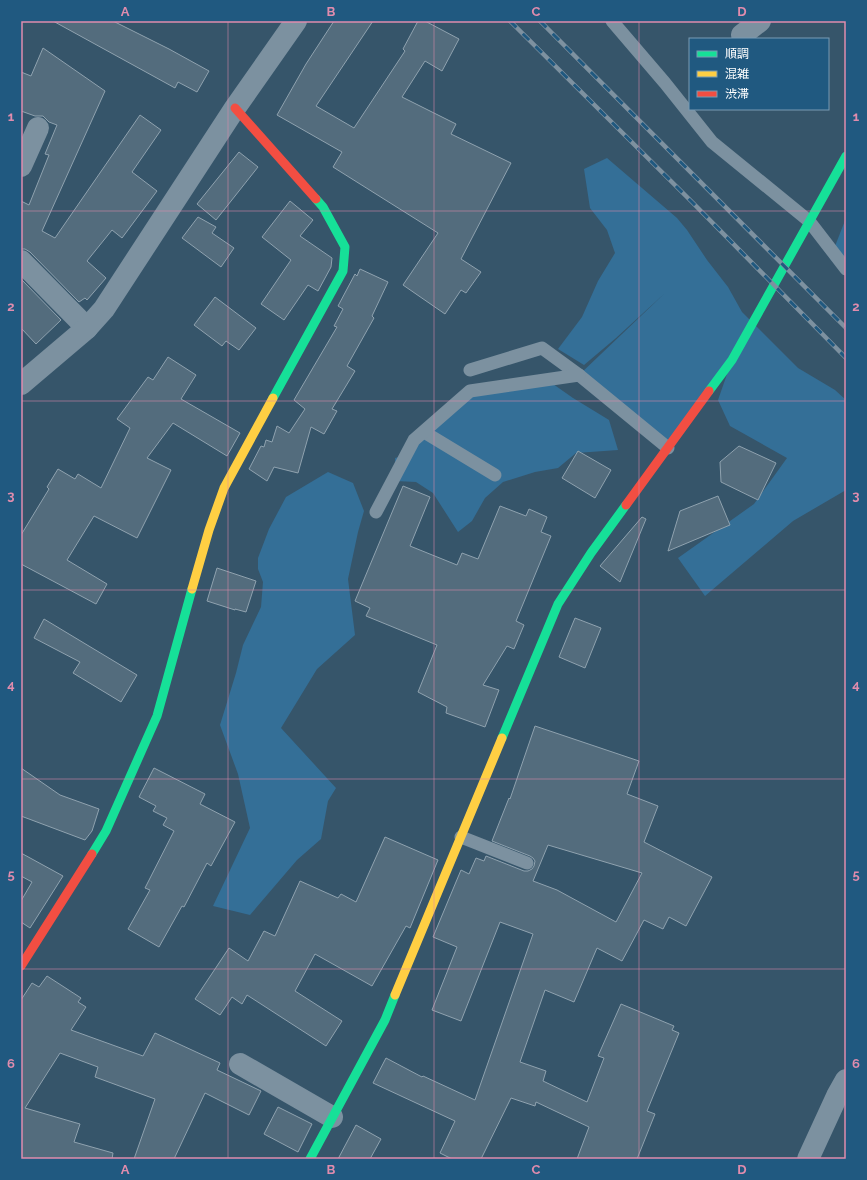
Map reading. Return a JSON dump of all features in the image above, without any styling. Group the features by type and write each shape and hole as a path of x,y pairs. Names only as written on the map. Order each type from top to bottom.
{"street":[{"path":"21,384 87,328 104,309 235,108 296,21"},
{"path":"742,34 760,21"},
{"path":"21,966 109,824 157,716 209,530 224,488 343,271 345,247 323,207 235,108"},
{"path":"21,166 38,128"},
{"path":"310,1159 385,1020 558,604 591,553 732,360 846,156"},
{"path":"21,261 87,328"},
{"path":"240,1064 332,1117"},
{"path":"808,1159 846,1080"}],"lane":[{"path":"612,21 665,83 712,142 809,221 846,269"},
{"path":"470,370 542,348 579,375 668,448"},
{"path":"376,512 414,440 470,391 579,375"},
{"path":"424,432 495,475"},
{"path":"461,837 527,863"}],"shaded area":[{"path":"607,158 677,218 728,287 742,312 798,368 835,390 846,400 846,490 793,521 705,596 678,558 754,504 787,458 730,426 718,400 732,360 671,443 579,375 665,293 584,365 558,349 582,317 598,281 615,253 607,230 590,208 584,169"},
{"path":"846,218 846,271 830,259"},
{"path":"553,384 609,420 618,450 576,453 558,468 535,472 503,482 485,498 472,521 458,532 433,493 416,482 396,481 395,458 399,457 468,397"},
{"path":"328,472 353,483 364,511 348,579 355,635 317,669 281,728 336,788 328,801 321,839 297,860 250,915 213,906 250,828 238,774 220,725 243,645 261,607 263,582 258,569 258,558 269,529 286,497"}],"building":[{"path":"53,21 113,21 209,71 197,92 178,82 175,88"},
{"path":"334,21 373,21 316,106 354,128 405,51 403,49 418,21 425,21 459,39 442,71 425,61 402,97 456,124 451,134 511,163 461,259 481,272 466,293 461,290 445,314 403,285 438,233 333,167 342,152 277,115 306,64"},
{"path":"43,48 105,91 42,231 55,238 140,115 161,130 132,172 157,191 122,238 112,230 87,261 106,278 87,300 85,298 79,302 30,252 25,249 21,249 21,201 29,205 49,155 45,154 57,125 49,122 43,116 35,116 21,111 21,72 31,76"},
{"path":"239,152 258,167 216,220 197,204"},
{"path":"290,201 313,220 300,236 332,258 331,267 318,291 308,285 284,320 261,304 291,260 262,237"},
{"path":"198,217 216,227 212,233 234,248 221,267 182,238"},
{"path":"360,269 388,282 372,316 374,318 347,366 355,371 332,409 337,411 324,434 311,427 298,473 274,467 267,481 249,469 261,446 264,447 266,440 272,442 277,426 289,433 305,409 294,400 337,327 334,326 343,309 338,306 355,274 357,276"},
{"path":"21,279 61,320 36,344 21,328"},
{"path":"215,297 256,328 239,350 226,341 222,346 194,325"},
{"path":"168,357 196,375 181,399 240,433 227,456 173,423 147,458 171,470 137,538 94,516 67,560 107,584 96,604 21,564 21,535 49,489 47,487 58,469 75,479 78,474 101,488 130,428 117,419 148,377 153,380"},
{"path":"739,446 776,463 758,500 721,482 720,462"},
{"path":"578,451 611,470 595,498 562,478"},
{"path":"403,486 430,497 410,546 457,565 462,553 478,559 500,506 526,516 529,509 547,517 541,532 551,536 516,621 524,625 514,649 507,646 483,685 499,690 485,727 446,713 447,707 418,692 437,645 366,616 370,608 355,601"},
{"path":"718,496 730,525 668,551 680,511"},
{"path":"642,517 646,519 620,582 600,566"},
{"path":"217,568 256,581 246,612 207,601"},
{"path":"575,618 601,628 585,668 559,657"},
{"path":"44,619 137,675 121,702 73,673 80,662 34,638"},
{"path":"535,726 639,761 627,794 658,806 644,842 712,877 686,926 669,917 663,929 644,920 622,961 597,948 574,1002 545,990 520,1062 546,1071 543,1081 587,1102 604,1058 598,1056 621,1004 674,1026 672,1030 679,1033 647,1111 655,1114 637,1159 577,1159 589,1127 536,1102 535,1106 511,1098 481,1159 452,1159 440,1153 455,1121 373,1083 386,1058 422,1077 423,1076 475,1100 533,934 500,922 461,1021 432,1010 457,947 433,937 461,870 469,874 476,858 484,861 486,856 524,871 532,869 534,866 535,861 530,856 492,841 509,798 510,799","holes":["548,845 642,873 616,922 557,890 533,881"]},
{"path":"21,768 60,795 99,809 92,831 85,840 21,816"},
{"path":"154,768 205,794 200,804 235,822 211,866 207,863 184,907 182,906 159,947 128,929 150,890 145,888 174,831 163,825 167,818 153,811 156,806 139,797"},
{"path":"385,837 438,860 410,928 406,926 372,986 315,954 295,991 342,1021 326,1046 247,995 242,1004 232,997 220,1015 195,999 229,948 248,961 264,931 275,936 300,881 338,898 341,894 356,902"},
{"path":"21,853 63,876 30,928 21,922 21,901 32,882 21,876"},
{"path":"47,976 81,998 78,1002 86,1007 71,1030 143,1056 155,1033 220,1063 217,1070 261,1091 249,1115 205,1093 174,1159 134,1159 155,1099 95,1077 98,1067 60,1053 25,1108 80,1124 74,1142 113,1153 112,1159 21,1159 21,1000 32,983 39,987"},
{"path":"278,1107 312,1124 298,1152 264,1134"},
{"path":"356,1125 381,1139 370,1159 338,1159"}],"railway":[{"path":"510,21 846,358"},
{"path":"540,21 846,328"}],"traffic: fast":[{"path":"709,391 732,360 846,156"},
{"path":"273,398 343,271 345,247 323,207 316,199"},
{"path":"502,738 558,604 591,553 626,505"},
{"path":"92,854 106,831 157,716 192,589"},
{"path":"310,1159 385,1020 395,995"}],"traffic: slow":[{"path":"192,589 209,530 224,488 273,398"},
{"path":"395,995 502,738"}],"traffic: jam":[{"path":"235,108 316,199"},
{"path":"626,505 709,391"},
{"path":"21,966 92,854"}]}
